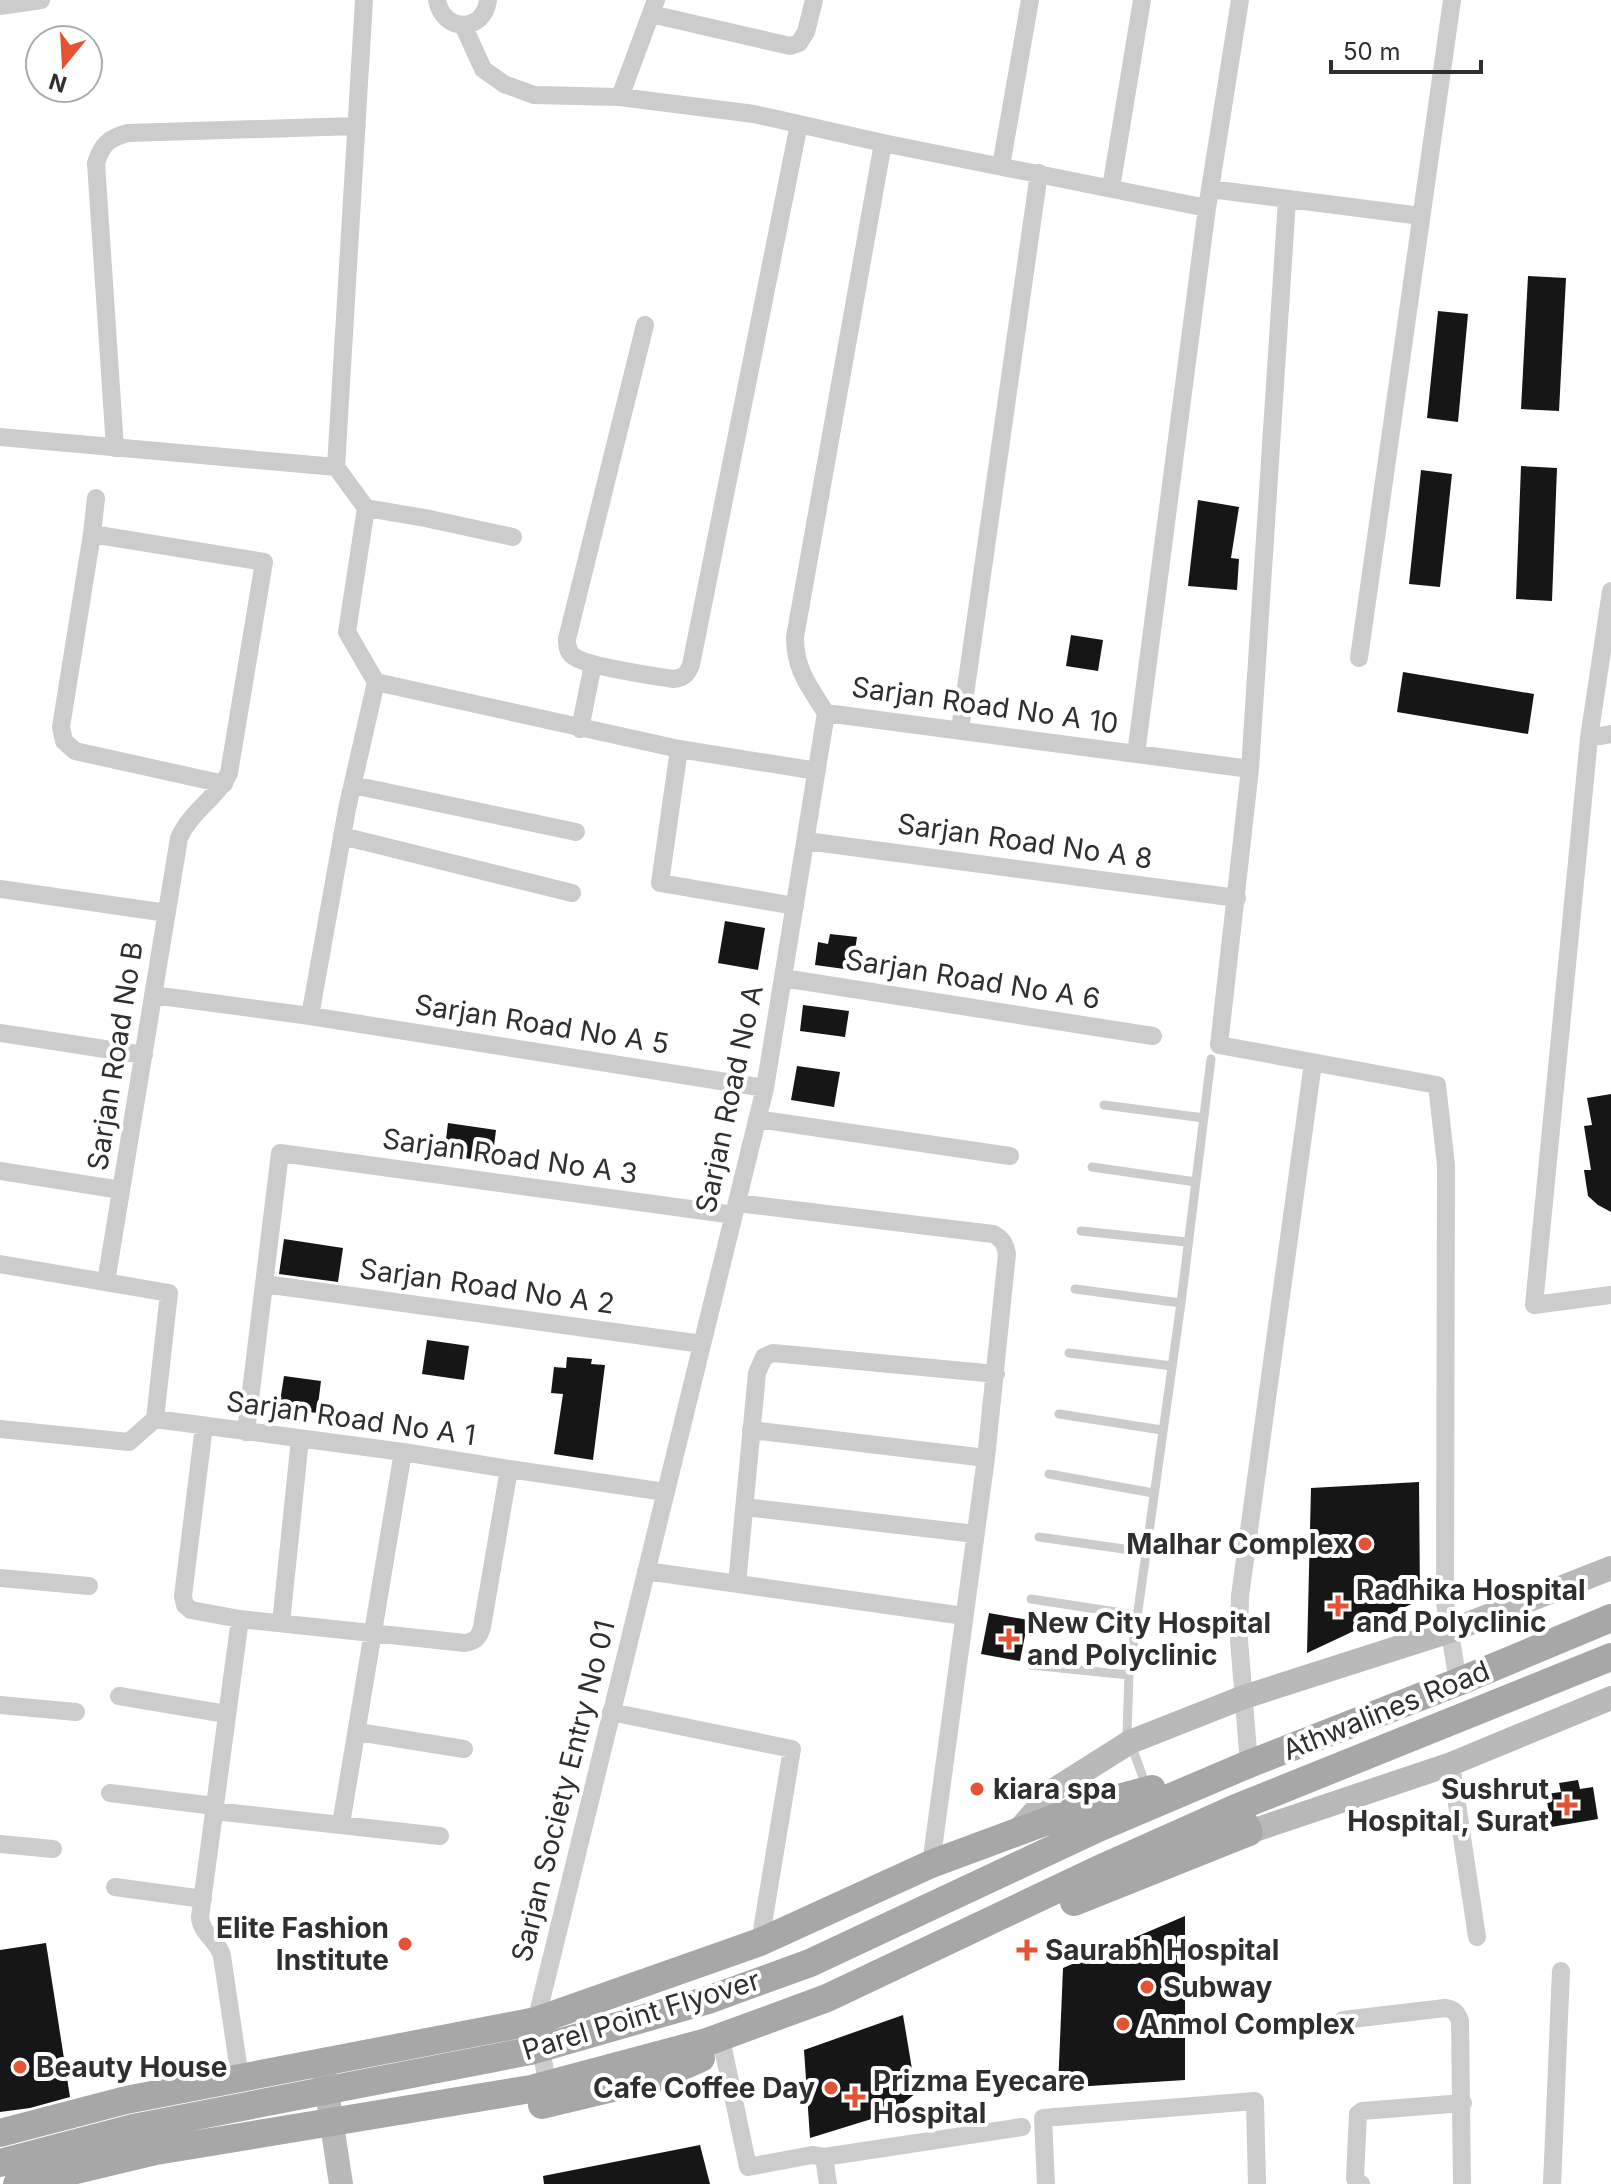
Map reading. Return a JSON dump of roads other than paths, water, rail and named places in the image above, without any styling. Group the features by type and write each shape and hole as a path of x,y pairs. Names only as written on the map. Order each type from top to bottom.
{"main road":[{"name":"Athwalines Road","path":"1249,1764 1611,1618"},
{"name":"Athwalines Road","path":"1242,1820 1611,1657"},
{"path":"0,2133 126,2100 536,2021 760,1942 931,1864 1085,1807 1249,1764"},
{"name":"Parel Point Flyover","path":"0,2163 133,2128 530,2051 708,2000 810,1963 1098,1828 1249,1764"},
{"path":"74,2184 141,2166 551,2104 659,2077 723,2048 838,2011 1242,1820"},
{"name":"Parel Point Flyover","path":"17,2184 156,2151 531,2089 707,2042 827,1998 1106,1866 1242,1820"}],"street":[{"path":"0,6 41,0"},
{"path":"364,0 336,467 366,508 513,537"},
{"path":"437,0 442,15 448,21 463,25 479,19 485,13 488,0"},
{"path":"620,97 654,7 790,46 799,43 806,32 814,0"},
{"path":"1001,166 1030,0"},
{"path":"1111,188 1142,0"},
{"path":"1136,754 1207,208 1240,0"},
{"path":"1359,658 1452,0"},
{"path":"463,25 483,69 504,84 534,95 620,97 754,114 1207,208"},
{"path":"645,325 567,648 571,655 593,664 673,679 687,674 691,665 799,124"},
{"path":"115,448 96,163 106,142 114,136 128,133 357,126"},
{"path":"826,713 798,667 795,637 883,143"},
{"path":"960,730 1039,173"},
{"path":"1210,189 1421,216"},
{"path":"1287,200 1250,769 1219,1045 1437,1085 1446,1165 1445,1603 1458,1682"},
{"path":"0,437 336,467"},
{"path":"92,534 264,562 232,762 224,784 75,751 64,741 61,727 96,498"},
{"path":"310,1016 342,836 376,682 347,632 366,508"},
{"path":"1611,591 1589,738 1534,1305 1611,1295"},
{"path":"580,729 593,664"},
{"path":"376,682 679,749 817,771"},
{"name":"Sarjan Road No A 10","path":"826,713 1250,769"},
{"name":"Sarjan Road No A","path":"665,1492 765,1088 826,713"},
{"path":"1589,738 1611,734"},
{"path":"679,749 660,883 795,906"},
{"name":"Sarjan Road No B","path":"106,1282 179,838 189,820 224,784"},
{"path":"353,785 576,832"},
{"path":"342,836 572,893"},
{"name":"Sarjan Road No A 8","path":"806,841 1237,898"},
{"path":"0,889 167,913"},
{"name":"Sarjan Road No A 6","path":"783,978 1153,1036"},
{"name":"Sarjan Road No A 5","path":"153,995 310,1016 765,1088"},
{"path":"0,1033 144,1055"},
{"path":"1249,1764 1239,1640 1240,1596 1313,1063"},
{"path":"757,1119 1010,1156"},
{"name":"Sarjan Road No A 3","path":"264,1284 280,1153 735,1209 993,1234 1005,1244 1007,1254 996,1374"},
{"path":"0,1171 121,1190"},
{"path":"0,1264 169,1293 155,1419 129,1442 0,1429"},
{"path":"246,1432 264,1284"},
{"name":"Sarjan Road No A 2","path":"264,1284 702,1344"},
{"path":"737,1584 758,1367 768,1354 996,1374 931,1864"},
{"name":"Sarjan Road No A 1","path":"155,1419 403,1452 665,1492"},
{"path":"204,1426 183,1596 185,1605 191,1610 240,1619 465,1643 475,1641 480,1635 509,1469"},
{"path":"751,1430 986,1458"},
{"path":"281,1623 300,1439"},
{"path":"341,1824 403,1452"},
{"name":"Sarjan Society Entry No 01","path":"551,2104 536,2021 665,1492"},
{"path":"745,1507 975,1534"},
{"path":"1017,1832 1054,1790 1130,1742 1244,1697 1450,1631 1611,1568"},
{"path":"646,1571 964,1616"},
{"path":"0,1578 89,1586"},
{"path":"240,1619 200,1924 217,1943 222,1956 240,2078"},
{"path":"119,1696 226,1714"},
{"path":"1242,1820 1451,1764 1611,1704"},
{"path":"0,1705 76,1712"},
{"path":"611,1712 792,1749 760,1942"},
{"path":"358,1732 464,1749"},
{"path":"1451,1764 1477,1937"},
{"path":"110,1793 214,1809 440,1836"},
{"path":"0,1844 53,1849"},
{"path":"115,1887 203,1899"},
{"path":"1552,2184 1561,1971"},
{"path":"1343,2020 1451,2009 1457,2013 1460,2021 1463,2103 1462,2184"},
{"path":"723,2048 749,2176 812,2155 824,2157 1022,2127"},
{"path":"322,2062 341,2184"},
{"path":"1046,2184 1043,2118 1255,2101 1257,2184"},
{"path":"1361,2184 1355,2178 1358,2114 1362,2111 1463,2103"},
{"path":"824,2157 828,2184"}],"lane":[{"path":"1147,1790 1127,1733 1129,1675 1181,1303 1211,1059"},
{"path":"1104,1105 1204,1118"},
{"path":"1092,1167 1196,1182"},
{"path":"1081,1231 1187,1242"},
{"path":"1075,1289 1181,1303"},
{"path":"1069,1353 1172,1366"},
{"path":"1059,1414 1162,1430"},
{"path":"1049,1474 1153,1493"},
{"path":"1039,1537 1145,1552"},
{"path":"1031,1599 1136,1615"},
{"path":"1031,1665 1129,1675"}],"place":[{"name":"Malhar Complex","path":"1365,1544"},
{"name":"Radhika Hospital and Polyclinic","path":"1338,1606"},
{"name":"New City Hospital and Polyclinic","path":"1009,1639"},
{"name":"kiara spa","path":"977,1789"},
{"name":"Sushrut Hospital, Surat","path":"1567,1805"},
{"name":"Elite Fashion Institute","path":"405,1944"},
{"name":"Saurabh Hospital","path":"1027,1950"},
{"name":"Subway","path":"1147,1987"},
{"name":"Anmol Complex","path":"1123,2024"},
{"name":"Beauty House","path":"20,2067"},
{"name":"Cafe Coffee Day","path":"831,2088"},
{"name":"Prizma Eyecare Hospital","path":"855,2097"}]}
